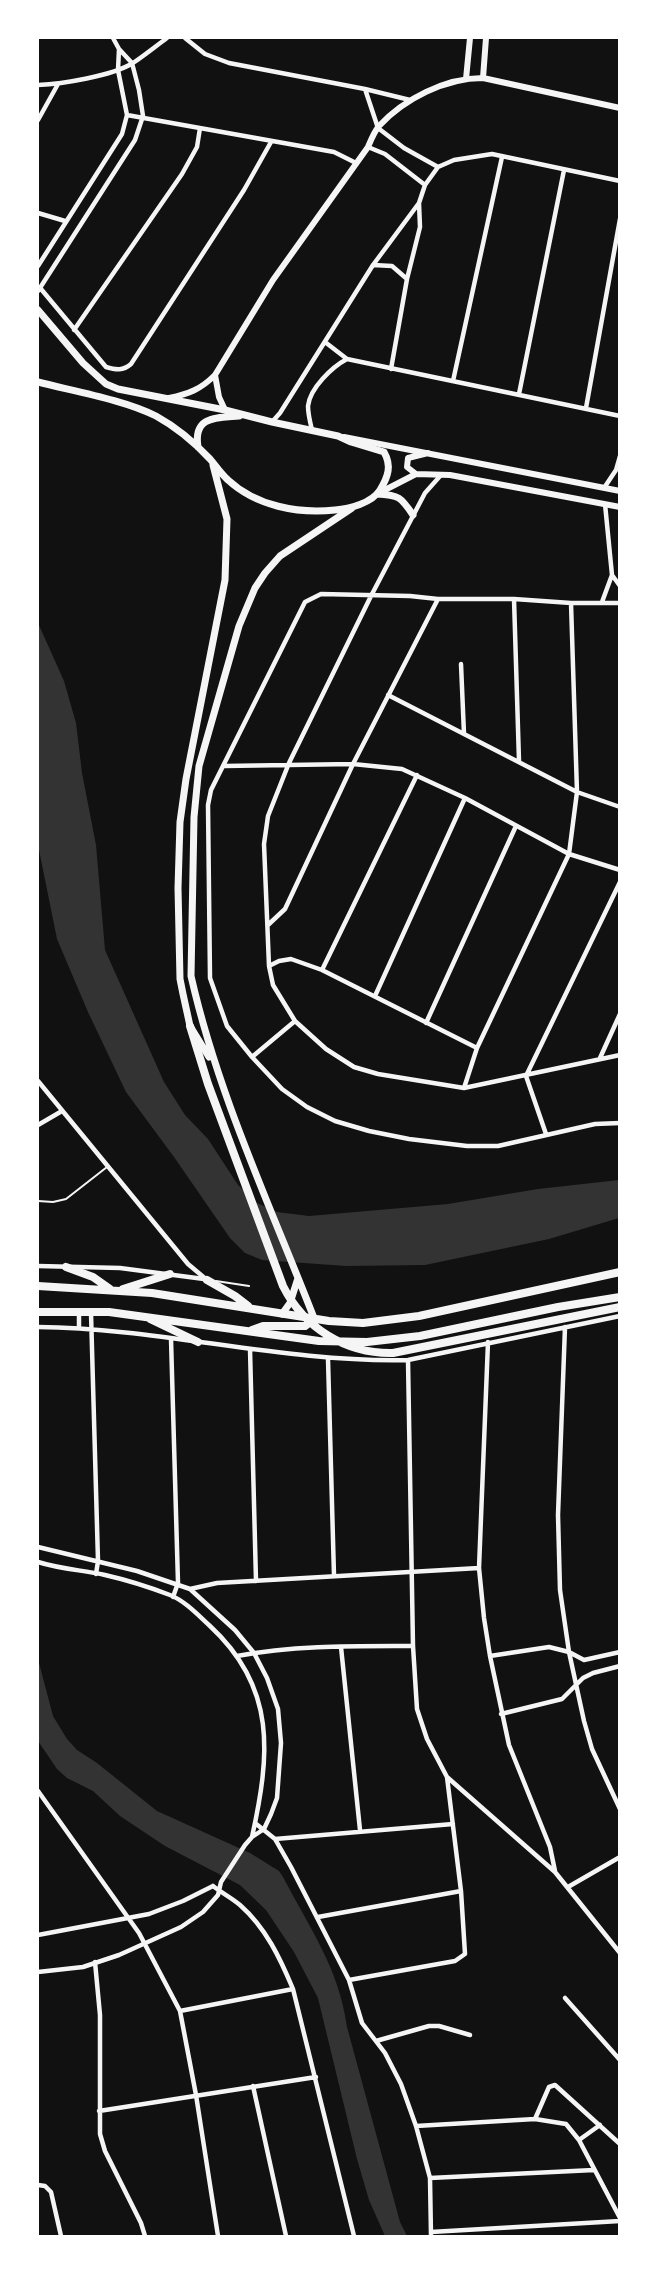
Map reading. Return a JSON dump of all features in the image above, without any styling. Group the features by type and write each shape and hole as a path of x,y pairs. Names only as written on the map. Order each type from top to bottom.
{"main road":[{"path":"38,310 83,363 106,384 136,394 225,410 338,436 384,452 388,460 387,479 377,494 280,556 255,588 239,626 199,766 194,817 190,976 214,1064 314,1318"},
{"path":"38,382 148,412 172,426 198,447 228,480 255,500 302,512 352,508"},
{"path":"198,447 197,436 204,422 209,419 245,416"},
{"path":"211,460 224,502 228,531 225,580 188,769 180,822 180,979 190,1026 208,1084 283,1286 303,1315 339,1343 370,1353 406,1352 620,1307"},
{"path":"377,494 394,494 401,499 413,515"},
{"path":"190,1026 214,1064"},
{"path":"66,1267 93,1277 110,1289"},
{"path":"38,1286 122,1290 285,1311 346,1322 391,1321 620,1272"},
{"path":"122,1290 170,1274"},
{"path":"285,1311 298,1278"},
{"path":"207,1280 249,1307"},
{"path":"38,1312 144,1315 342,1343 381,1341 438,1333 558,1307 620,1297"},
{"path":"144,1315 198,1342"},
{"path":"250,1331 263,1326 305,1326 314,1318"}],"street":[{"path":"113,38 119,49 132,63 143,116 135,140 39,290 106,367 118,370 127,368 131,364 244,190 271,142"},
{"path":"38,85 58,84 118,70 167,38"},
{"path":"185,38 205,54 229,63 410,100"},
{"path":"466,79 470,38"},
{"path":"483,78 486,38"},
{"path":"38,266 122,134 127,115 118,70 119,49"},
{"path":"166,399 190,394 203,387 215,375 273,280 368,147 378,128 410,100 433,89 466,79 483,78 620,108"},
{"path":"38,120 58,84"},
{"path":"365,89 378,128 404,148 438,167"},
{"path":"127,115 143,116 271,142 334,152 356,163"},
{"path":"74,330 182,174 197,147 200,128"},
{"path":"368,147 385,154 425,185"},
{"path":"272,422 280,413 373,265 419,203 425,185 438,167 454,160 485,153 620,181"},
{"path":"453,381 502,157"},
{"path":"519,394 564,170"},
{"path":"391,369 407,279 420,227 419,203"},
{"path":"38,213 65,221"},
{"path":"586,408 620,219"},
{"path":"373,265 392,266 407,279"},
{"path":"325,342 347,359 620,416"},
{"path":"312,430 310,401 332,367 347,359"},
{"path":"215,375 219,397 225,410"},
{"path":"338,436 429,452 620,492"},
{"path":"416,474 407,467 408,458 429,452"},
{"path":"604,488 616,470 620,456"},
{"path":"377,494 416,474 441,475 620,507"},
{"path":"441,475 425,493 371,596 289,763 265,826 269,966 273,986 295,1021 326,1049 354,1067 378,1074 464,1088 620,1055"},
{"path":"602,602 612,575 605,504"},
{"path":"612,575 620,586"},
{"path":"620,603 321,594 305,602 211,790 208,805 209,972 227,1026 282,1089 307,1107 335,1121 409,1139 467,1146 498,1146 595,1124 620,1123"},
{"path":"268,925 285,909 388,695 438,599"},
{"path":"514,599 519,761"},
{"path":"464,1088 477,1048 568,854 577,792 571,603"},
{"path":"461,664 464,734"},
{"path":"388,695 577,792 620,807"},
{"path":"224,766 289,763 354,764 402,769 465,798 568,854 620,870"},
{"path":"322,970 417,775"},
{"path":"375,996 465,798"},
{"path":"426,1023 516,826"},
{"path":"546,1134 526,1076 620,882"},
{"path":"269,966 291,959 322,970 477,1048"},
{"path":"600,1058 620,1014"},
{"path":"252,1057 295,1021"},
{"path":"38,1081 188,1264 207,1280"},
{"path":"38,1125 62,1111"},
{"path":"38,1266 120,1268 207,1280"},
{"path":"91,1312 98,1561 96,1574"},
{"path":"79,1313 80,1328"},
{"path":"38,1327 141,1333 171,1339 328,1359 408,1360 620,1316"},
{"path":"565,1327 558,1562 562,1616 592,1749 620,1809"},
{"path":"171,1339 178,1583 173,1596"},
{"path":"488,1342 479,1568 489,1656 509,1745 550,1847 555,1872"},
{"path":"250,1349 256,1581"},
{"path":"328,1359 334,1576"},
{"path":"349,1980 455,1961 464,1956 466,1949 447,1777 427,1739 417,1709 413,1646 408,1360"},
{"path":"38,1547 178,1583 190,1589 235,1630 254,1653 267,1678 278,1709 281,1743 277,1797 264,1829 252,1836 245,1845 222,1880 219,1891 209,1906 181,1927 145,1944 83,1967 38,1972"},
{"path":"38,1562 124,1580 173,1596 211,1627 237,1656 250,1680 261,1711 266,1740 265,1768 252,1836"},
{"path":"190,1589 217,1583 412,1570 479,1568"},
{"path":"237,1656 341,1647 413,1646"},
{"path":"341,1647 360,1830"},
{"path":"489,1656 539,1647 569,1652 584,1660 620,1652"},
{"path":"501,1714 562,1699 588,1675 620,1666"},
{"path":"447,1777 555,1872 620,1953"},
{"path":"38,1791 129,1918 180,2011 218,2236"},
{"path":"255,1823 275,1839 318,1917 349,1980 363,2023 385,2053 401,2084 416,2126 430,2178 431,2234 620,2219 579,2140 568,2126 535,2119 416,2126"},
{"path":"275,1839 360,1830 453,1824"},
{"path":"568,1887 620,1857"},
{"path":"38,1935 161,1910 222,1880"},
{"path":"213,1886 240,1906 264,1932 278,1953 293,1989 354,2236"},
{"path":"318,1917 460,1891"},
{"path":"95,1962 100,2014 99,2111 103,2145 146,2236"},
{"path":"180,2011 293,1989"},
{"path":"565,1998 620,2060"},
{"path":"376,2041 429,2026 439,2026 470,2035"},
{"path":"99,2111 316,2077"},
{"path":"535,2119 549,2087 555,2085 620,2144"},
{"path":"253,2086 286,2236"},
{"path":"579,2140 600,2125"},
{"path":"430,2178 594,2170"},
{"path":"40,2185 51,2192 61,2236"}],"lane":[{"path":"38,1201 66,1200 107,1167"},
{"path":"207,1280 249,1286"}],"shaded area":[{"path":"38,623 64,681 76,723 82,773 96,845 105,950 164,1082 185,1115 208,1139 238,1185 257,1203 277,1212 309,1216 448,1204 538,1189 619,1180 619,1218 549,1239 425,1265 346,1266 262,1260 245,1253 230,1238 126,1092 57,939 38,845"},
{"path":"38,1659 53,1716 67,1739 77,1750 157,1811 250,1853 279,1871 283,1877 322,1949 337,1986 400,2222 407,2236 385,2236 369,2200 318,1998 294,1952 266,1910 240,1885 165,1846 120,1816 93,1791 67,1778 57,1769 38,1741"}]}
